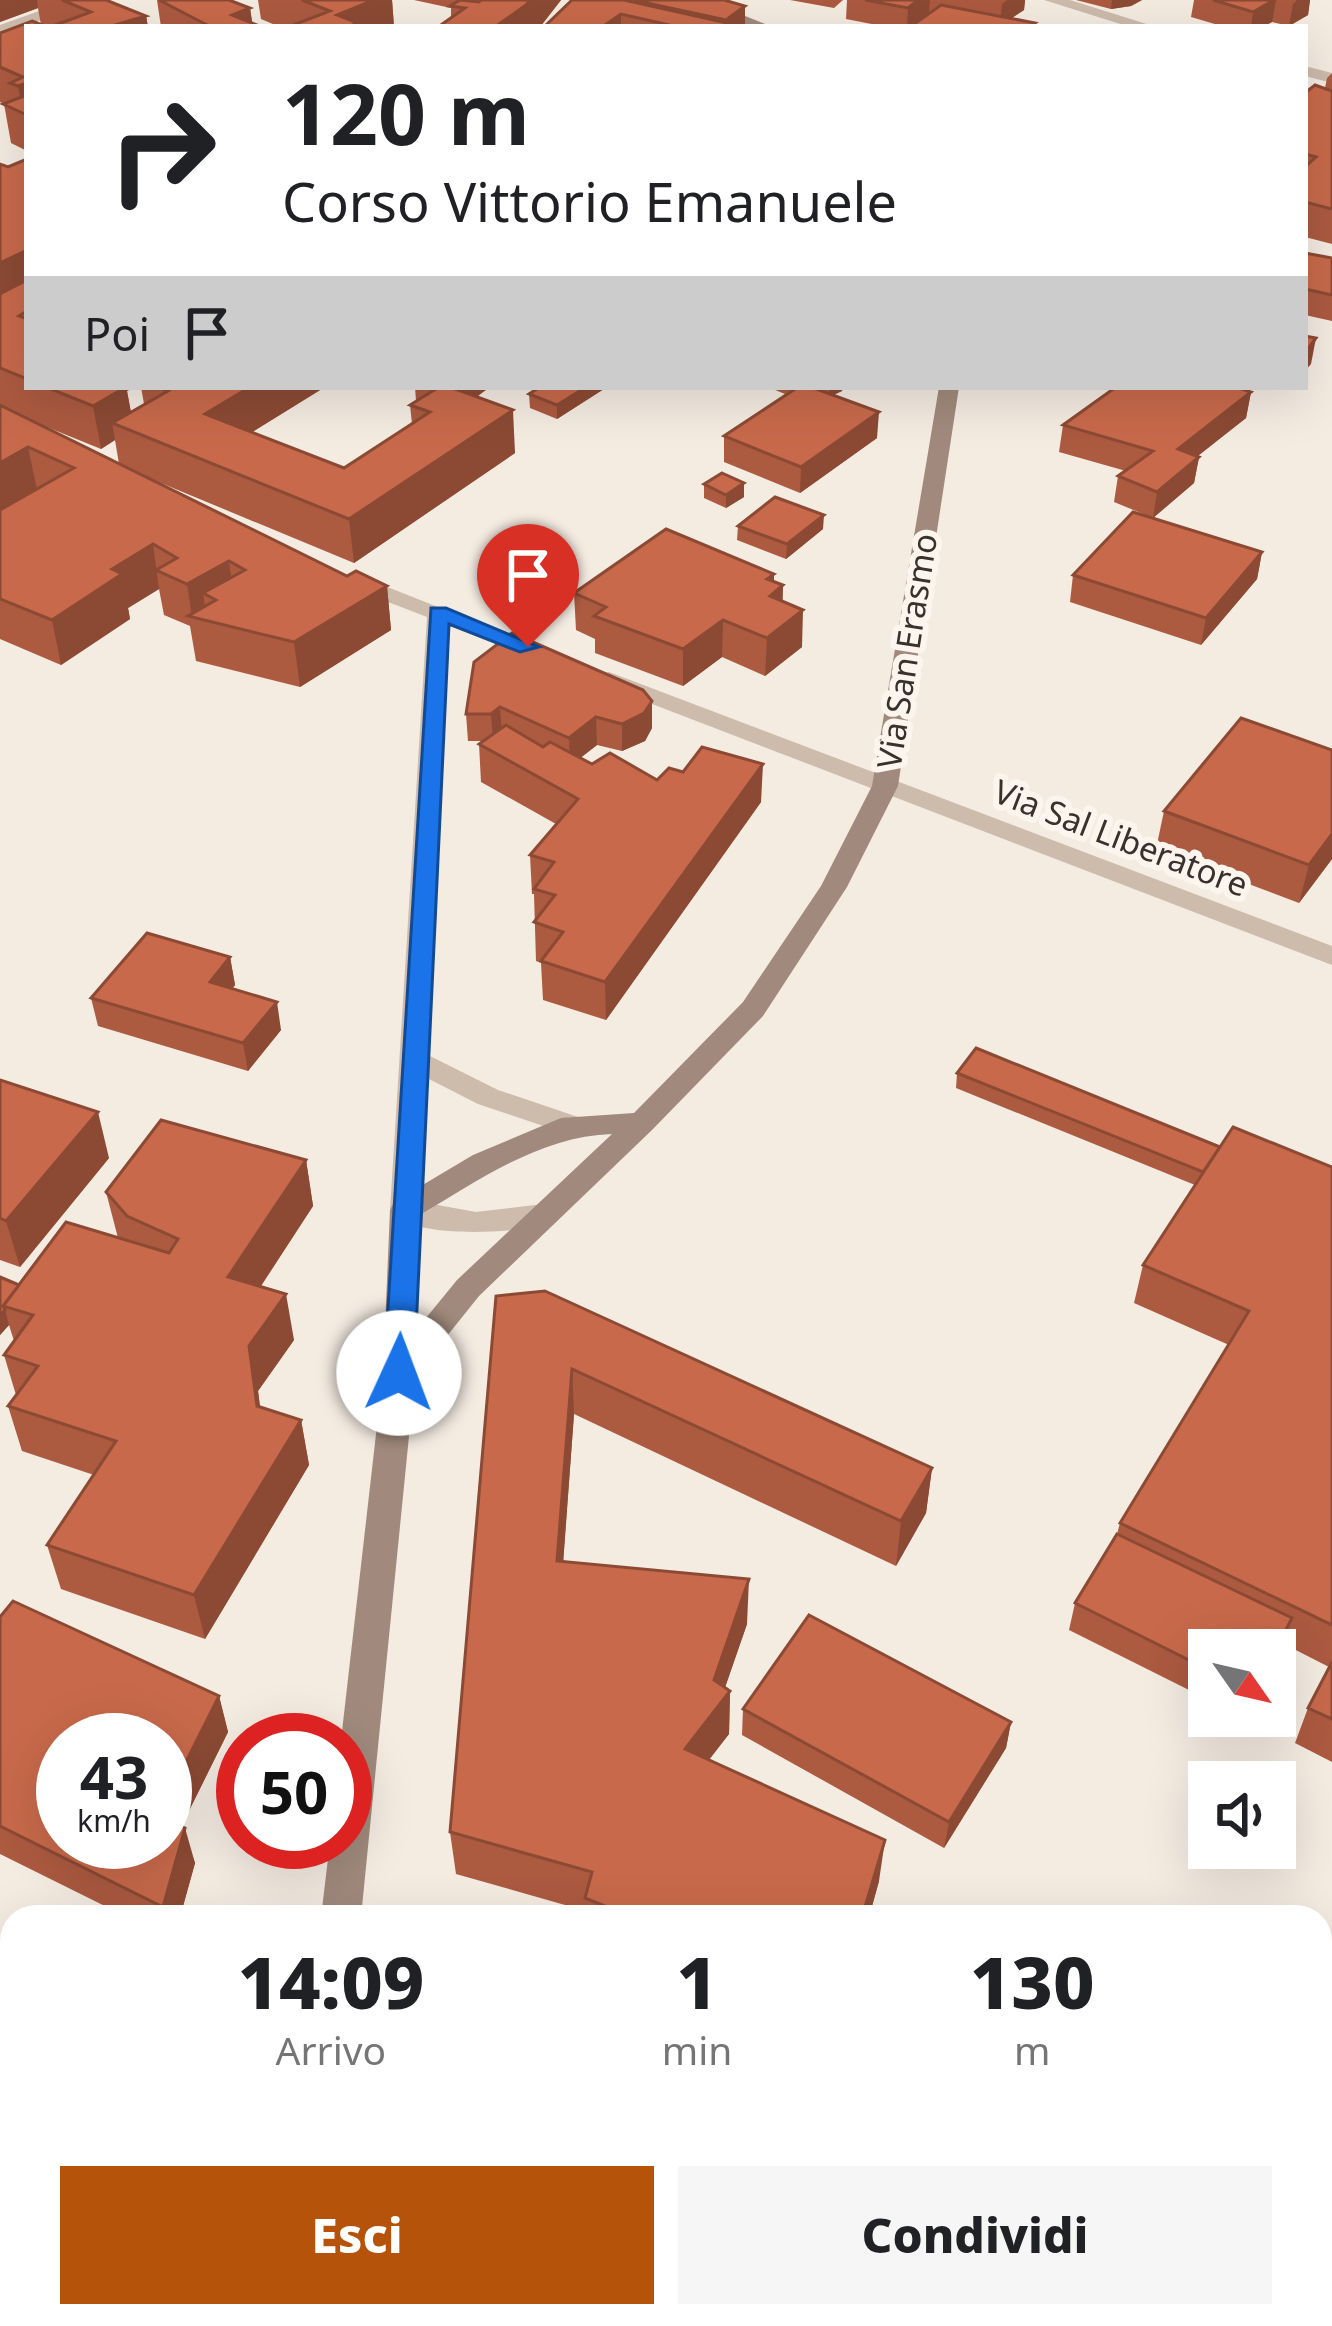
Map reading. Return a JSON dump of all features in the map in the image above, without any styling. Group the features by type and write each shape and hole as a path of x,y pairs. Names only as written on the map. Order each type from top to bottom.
{"main road":[{"path":"690,0 757,24"},
{"name":"Via San Erasmo","path":"399,1373 468,1288 643,1124 753,1009 834,887 885,786 949,390"},
{"path":"342,1905 399,1373 405,1210 484,1162 571,1125 643,1124"}],"street":[{"path":"0,32 85,0"},
{"path":"1052,0 1137,24"},
{"name":"Via Sal Liberatore","path":"324,568 1332,956"},
{"path":"439,613 405,1210 476,1223 543,1215"},
{"path":"413,1059 488,1097 571,1125"}],"building":[{"path":"62,0 106,0 146,16 118,24 58,24 91,12"},
{"path":"159,0 229,0 250,8 232,15 254,24 205,24"},
{"path":"302,0 374,0 337,15 355,24 296,24 330,11"},
{"path":"460,0 530,0 499,24 442,24 465,8 450,6"},
{"path":"572,0 624,0 732,24 665,24 621,14 606,24 547,24"},
{"path":"633,0 724,0 745,6 726,20"},
{"path":"865,0 918,0 908,8"},
{"path":"1213,0 1274,0 1253,12"},
{"path":"941,5 1035,23 1034,24 914,24"},
{"path":"24,24 24,84 10,83 23,77 0,67 0,33"},
{"path":"1315,85 1332,91 1332,209 1308,203 1308,164 1316,157 1308,155 1308,91"},
{"path":"24,96 24,114 3,104"},
{"path":"24,160 24,251 0,263 0,164 8,167"},
{"path":"1308,254 1332,258 1332,295 1308,290"},
{"path":"24,282 24,313 19,316 24,318 24,378 0,368 0,294"},
{"path":"53,390 121,390 93,406"},
{"path":"245,390 205,414 344,468 430,412 410,405 434,390 458,390 513,410 349,519 112,423 168,391"},
{"path":"535,390 581,390 557,405 529,394"},
{"path":"793,390 819,390 879,412 801,467 724,436"},
{"path":"1112,390 1251,392 1178,449 1199,457 1157,492 1118,476 1153,451 1063,425"},
{"path":"0,405 347,576 356,571 387,586 294,642 188,616 216,600 203,593 245,570 229,561 187,584 156,570 177,558 153,544 112,569 122,574 52,620 0,599 0,510 74,468 28,447 0,463"},
{"path":"722,473 744,483 726,495 704,484"},
{"path":"775,497 824,515 787,544 738,526"},
{"path":"1133,512 1262,552 1206,618 1073,575"},
{"path":"666,529 774,574 767,579 783,585 770,596 803,610 767,638 723,620 683,649 594,616 606,607 574,593"},
{"path":"512,633 643,690 652,701 644,713 622,724 596,717 569,738 500,707 491,714 466,714 474,662"},
{"path":"1241,718 1332,750 1332,834 1309,865 1164,811"},
{"path":"506,725 543,747 550,742 592,764 610,753 657,780 669,768 683,772 702,747 763,764 605,982 541,961 563,932 534,922 555,895 534,889 554,862 530,855 578,799 479,744"},
{"path":"147,933 230,957 210,982 277,1002 243,1043 91,998"},
{"path":"976,1048 1220,1147 1203,1172 957,1073"},
{"path":"0,1080 98,1112 6,1221 0,1218"},
{"path":"161,1120 306,1160 228,1277 286,1294 249,1346 257,1406 301,1420 194,1595 47,1545 116,1441 8,1406 38,1366 4,1355 33,1315 3,1306 66,1222 169,1253 178,1239 127,1216 106,1192"},
{"path":"1233,1127 1332,1167 1332,1625 1120,1523 1249,1311 1143,1265"},
{"path":"0,1277 19,1285 0,1315"},
{"path":"545,1291 932,1468 901,1521 572,1369 557,1561 749,1579 714,1680 730,1691 685,1749 885,1840 866,1905 602,1905 585,1898 592,1872 450,1832 496,1296"},
{"path":"1117,1534 1292,1618 1286,1629 1188,1629 1188,1660 1075,1603"},
{"path":"13,1601 219,1696 192,1750 192,1713 36,1713 36,1844 0,1826 0,1617"},
{"path":"809,1615 1011,1722 949,1822 743,1709"},
{"path":"1332,1662 1332,1719 1308,1708"},
{"path":"87,1869 174,1869 164,1905"}],"route":[{"path":"399,1373 439,613 528,647"}]}
